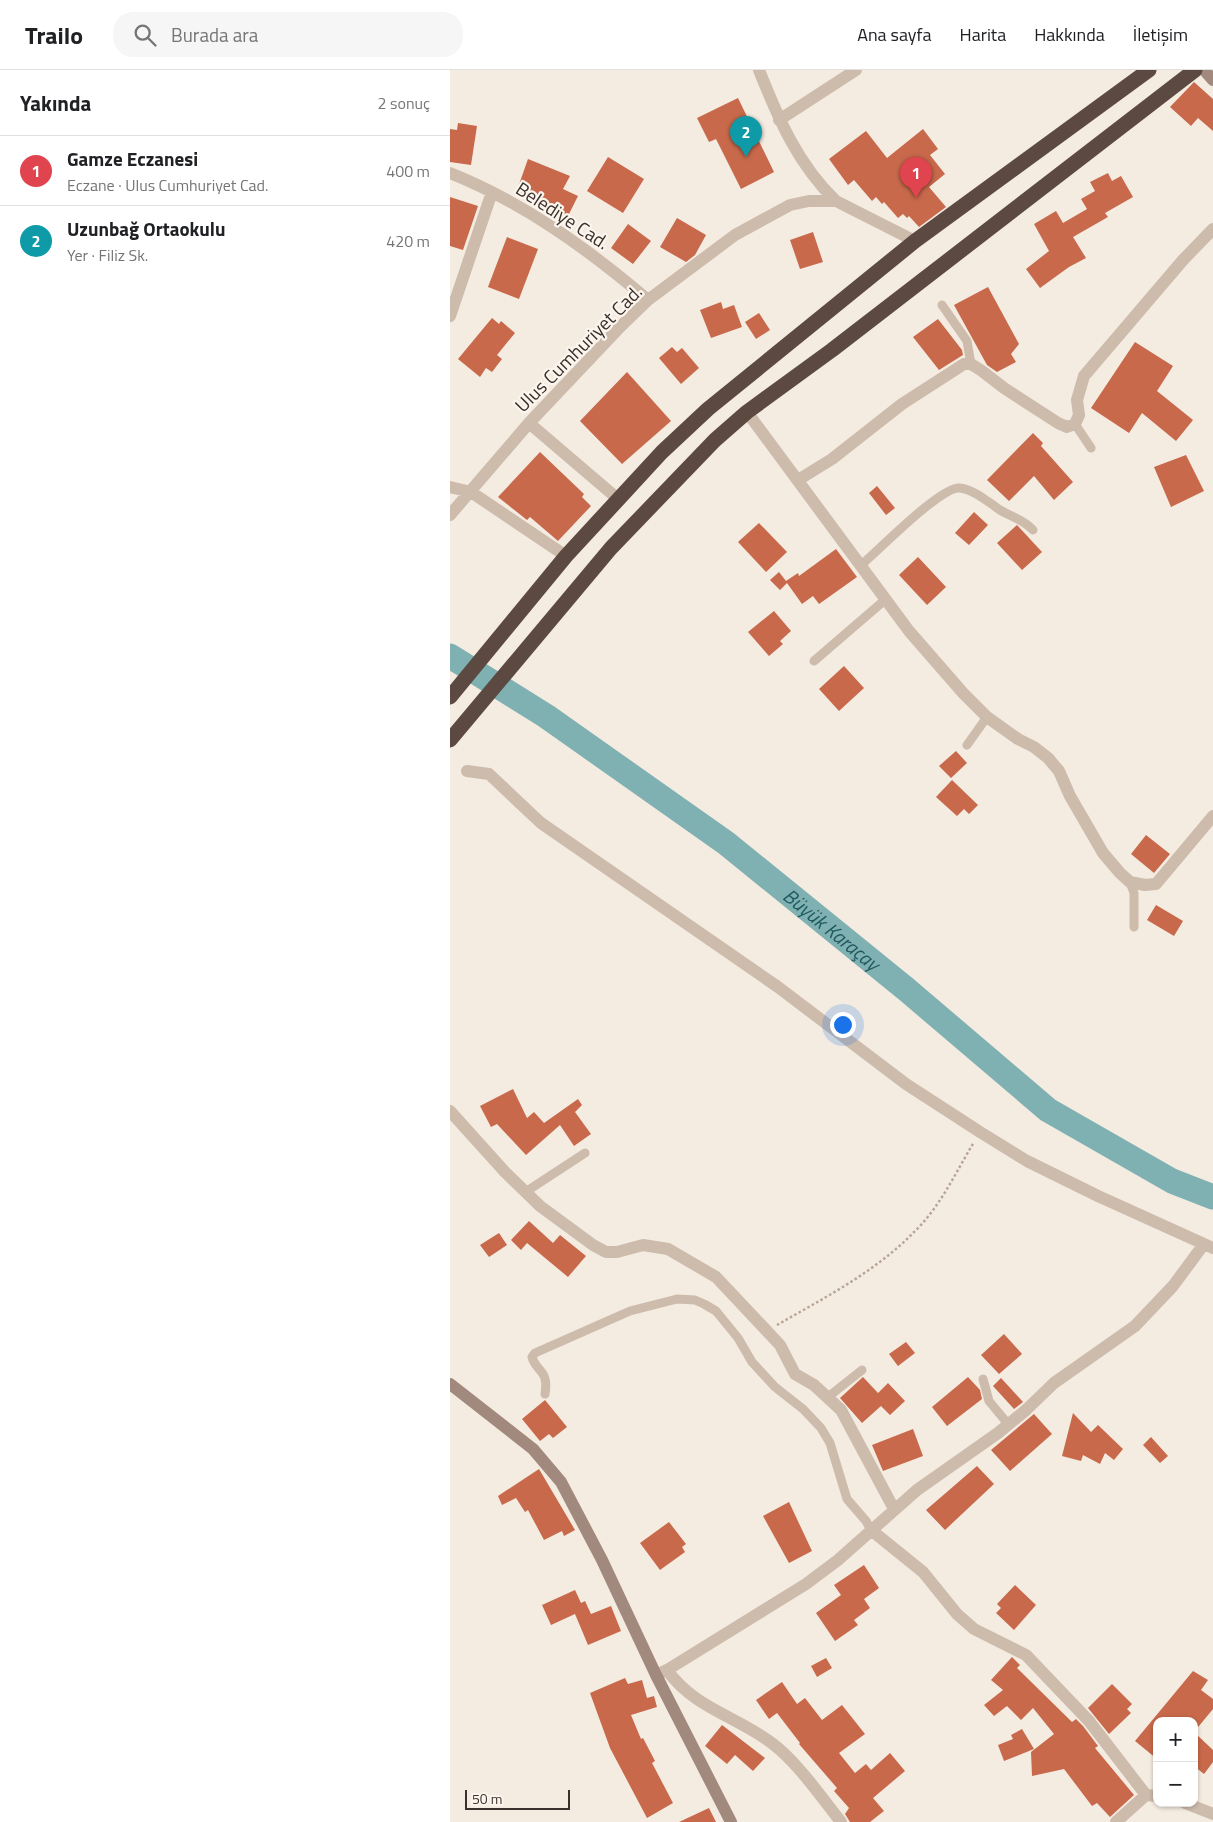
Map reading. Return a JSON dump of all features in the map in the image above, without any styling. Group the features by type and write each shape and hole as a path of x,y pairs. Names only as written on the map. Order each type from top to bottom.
{"highway":[{"path":"450,697 566,556 662,452 708,409 915,241 1150,70"},
{"path":"450,740 573,592 677,477 747,412 840,344 1195,70"}],"street":[{"path":"759,70 779,120 806,166 836,201"},
{"path":"779,120 856,70"},
{"path":"1204,70 1213,80"},
{"name":"Belediye Cad.","path":"450,173 492,192 564,234 602,261 648,300"},
{"path":"450,316 492,192"},
{"name":"Ulus Cumhuriyet Cad.","path":"454,511 529,423 648,300 736,235 790,205 836,201 915,241"},
{"path":"798,480 832,459 902,404 964,364 971,364 1058,423 1067,427 1075,424 1079,415 1076,400 1084,376 1183,260 1213,229"},
{"path":"747,412 921,645 963,694 987,717 1048,758 1059,772 1070,796 1104,852 1130,882 1145,885 1156,884 1213,816"},
{"path":"529,423 618,499"},
{"path":"450,487 471,492 566,556"},
{"path":"467,770 489,774 541,823 778,987 906,1084 980,1132 1027,1161 1098,1196 1209,1246 1134,1326 1054,1383 1008,1424 894,1509 806,1584 662,1673"},
{"path":"450,1111 505,1172 555,1219 577,1235 606,1252 617,1252 643,1245 656,1246 679,1253 716,1277 780,1345 795,1374 828,1397 846,1419 894,1509"},
{"path":"450,1384 533,1449 562,1482 662,1673 731,1822"},
{"path":"871,1530 923,1572 957,1614 974,1629 1026,1655 1089,1721 1152,1796 1116,1822"},
{"path":"662,1673 715,1712 742,1723 775,1744 841,1822"},
{"path":"1195,1807 1213,1814"}],"lane":[{"path":"942,305 967,342 971,364"},
{"path":"1075,424 1091,448"},
{"path":"862,565 931,503 952,488 961,488 974,493 1019,519 1033,530"},
{"path":"814,661 886,599"},
{"path":"967,745 987,717"},
{"path":"1130,882 1134,893 1134,927"},
{"path":"527,1191 585,1153"},
{"path":"545,1394 545,1378 542,1369 533,1363 532,1358 535,1353 630,1311 677,1299 695,1300 716,1311 738,1338 752,1362 775,1387 803,1409 821,1428 830,1443 847,1499 866,1521 871,1530"},
{"path":"828,1397 862,1370"},
{"path":"983,1379 989,1401 1008,1424"}],"path":[{"path":"767,1331 878,1263 916,1231 942,1196 980,1132"}],"building":[{"path":"1194,82 1213,99 1213,131 1198,118 1191,126 1170,107"},
{"path":"738,98 774,172 741,189 716,139 709,142 697,118"},
{"path":"458,123 477,126 471,165 450,162 450,129 457,130"},
{"path":"923,129 938,149 930,155 945,174 929,187 946,207 919,227 909,216 907,218 903,214 898,218 884,202 882,204 876,197 872,201 854,180 848,185 829,159 866,131 887,158"},
{"path":"608,157 644,179 623,213 587,191"},
{"path":"528,159 570,176 563,189 578,196 568,216 516,193"},
{"path":"1108,173 1112,181 1121,176 1133,197 1105,213 1108,217 1073,237 1086,258 1069,267 1040,288 1026,269 1049,251 1034,224 1056,211 1063,223 1087,209 1081,199 1095,191 1090,182"},
{"path":"450,197 478,206 463,250 450,246"},
{"path":"677,218 706,235 695,255 686,262 660,247"},
{"path":"628,224 651,241 633,264 611,248"},
{"path":"813,232 823,262 800,269 790,240"},
{"path":"507,237 538,249 519,299 488,287"},
{"path":"988,287 1019,344 1011,354 1016,362 997,372 987,365 954,305"},
{"path":"721,302 723,309 734,305 742,327 711,338 700,310"},
{"path":"759,313 770,330 756,339 745,322"},
{"path":"492,318 499,324 501,321 515,333 497,355 502,359 492,372 486,368 480,377 458,359"},
{"path":"938,319 962,350 963,355 939,370 913,337"},
{"path":"1135,342 1173,366 1157,391 1193,420 1176,441 1142,413 1129,433 1091,408"},
{"path":"672,347 677,352 682,348 699,368 681,384 659,358"},
{"path":"627,372 671,421 622,464 580,421"},
{"path":"1033,433 1043,443 1041,446 1073,482 1054,500 1034,476 1009,501 987,480"},
{"path":"540,452 584,494 582,497 591,506 558,541 530,517 527,520 498,497"},
{"path":"1186,455 1204,491 1171,507 1154,467"},
{"path":"877,486 895,508 886,515 869,493"},
{"path":"974,512 988,525 969,545 955,533"},
{"path":"759,523 787,552 766,572 738,542"},
{"path":"1017,525 1042,552 1022,570 997,543"},
{"path":"836,549 857,577 819,604 813,596 802,604 787,583 780,590 770,580 779,572 786,581 798,573 799,576"},
{"path":"918,557 946,587 927,605 899,575"},
{"path":"774,611 791,631 780,641 783,644 769,656 748,632"},
{"path":"844,666 864,688 839,711 819,689"},
{"path":"956,751 967,763 951,778 939,766"},
{"path":"952,780 978,805 969,814 964,809 957,816 936,797"},
{"path":"1146,835 1170,854 1154,873 1131,854"},
{"path":"1156,905 1183,921 1174,936 1147,920"},
{"path":"513,1089 527,1118 534,1112 544,1123 578,1099 582,1105 575,1112 591,1134 574,1146 560,1125 526,1155 497,1124 491,1127 480,1106"},
{"path":"529,1221 553,1243 560,1235 586,1256 568,1277 527,1243 521,1250 511,1240"},
{"path":"499,1233 507,1245 489,1257 480,1245"},
{"path":"1004,1334 1022,1354 999,1374 981,1355"},
{"path":"906,1342 915,1353 898,1366 889,1354"},
{"path":"863,1377 878,1393 888,1383 905,1401 890,1415 881,1406 862,1423 840,1398"},
{"path":"968,1377 980,1390 982,1399 947,1426 932,1407"},
{"path":"1001,1378 1023,1402 1014,1409 993,1386"},
{"path":"545,1400 567,1427 553,1438 549,1434 540,1441 522,1419"},
{"path":"1073,1413 1091,1432 1098,1425 1123,1449 1114,1460 1105,1453 1100,1464 1083,1455 1081,1461 1062,1456"},
{"path":"1034,1414 1052,1434 1010,1471 991,1450"},
{"path":"913,1429 923,1456 883,1471 872,1445"},
{"path":"1151,1437 1168,1456 1160,1463 1143,1445"},
{"path":"977,1466 994,1484 945,1530 926,1510"},
{"path":"539,1469 575,1530 564,1536 562,1531 544,1540 528,1510 525,1512 516,1498 502,1505 498,1496"},
{"path":"789,1502 812,1551 789,1563 763,1516"},
{"path":"669,1522 686,1544 682,1547 685,1552 660,1570 640,1543"},
{"path":"864,1565 879,1588 864,1599 870,1608 854,1620 858,1625 835,1641 816,1613 841,1595 834,1585"},
{"path":"1015,1585 1036,1605 1014,1630 996,1613 1001,1608 997,1604"},
{"path":"575,1590 581,1603 585,1601 591,1614 611,1606 621,1631 588,1645 575,1614 551,1625 542,1605"},
{"path":"1012,1657 1020,1665 1017,1668 1072,1722 1076,1719 1083,1726 1098,1746 1095,1748 1134,1795 1110,1817 1097,1803 1092,1806 1064,1769 1032,1776 1031,1752 1054,1734 1033,1708 1021,1720 1007,1706 994,1716 984,1705 1003,1690 991,1680"},
{"path":"826,1658 832,1668 817,1677 811,1666"},
{"path":"1193,1671 1208,1680 1201,1690 1213,1699 1213,1709 1198,1727 1198,1717 1155,1717"},
{"path":"625,1678 628,1684 642,1680 647,1698 654,1696 657,1707 631,1715 641,1739 643,1738 655,1761 652,1763 673,1803 647,1818 610,1748 590,1693"},
{"path":"782,1682 797,1704 805,1698 822,1720 842,1705 865,1734 839,1753 855,1773 866,1764 871,1770 890,1753 905,1771 873,1798 884,1811 870,1822 850,1822 845,1814 849,1808 834,1791 837,1788 799,1744 777,1713 769,1719 756,1700"},
{"path":"1112,1684 1132,1704 1127,1709 1131,1713 1109,1734 1088,1708"},
{"path":"1153,1719 1153,1756 1135,1741"},
{"path":"722,1725 765,1758 753,1771 735,1755 727,1764 705,1746"},
{"path":"1022,1729 1034,1749 1004,1761 998,1745 1013,1739 1011,1735"},
{"path":"1198,1736 1213,1750 1213,1762 1204,1774 1198,1769"},
{"path":"709,1808 716,1822 679,1822"}],"waterway":[{"name":"Büyük Karaçay","path":"450,656 546,716 726,843 906,989 1048,1110 1172,1181 1213,1197"}],"place":[{"name":"Uzunbağ Ortaokulu","path":"746,157"},
{"name":"Gamze Eczanesi","path":"916,198"}]}
